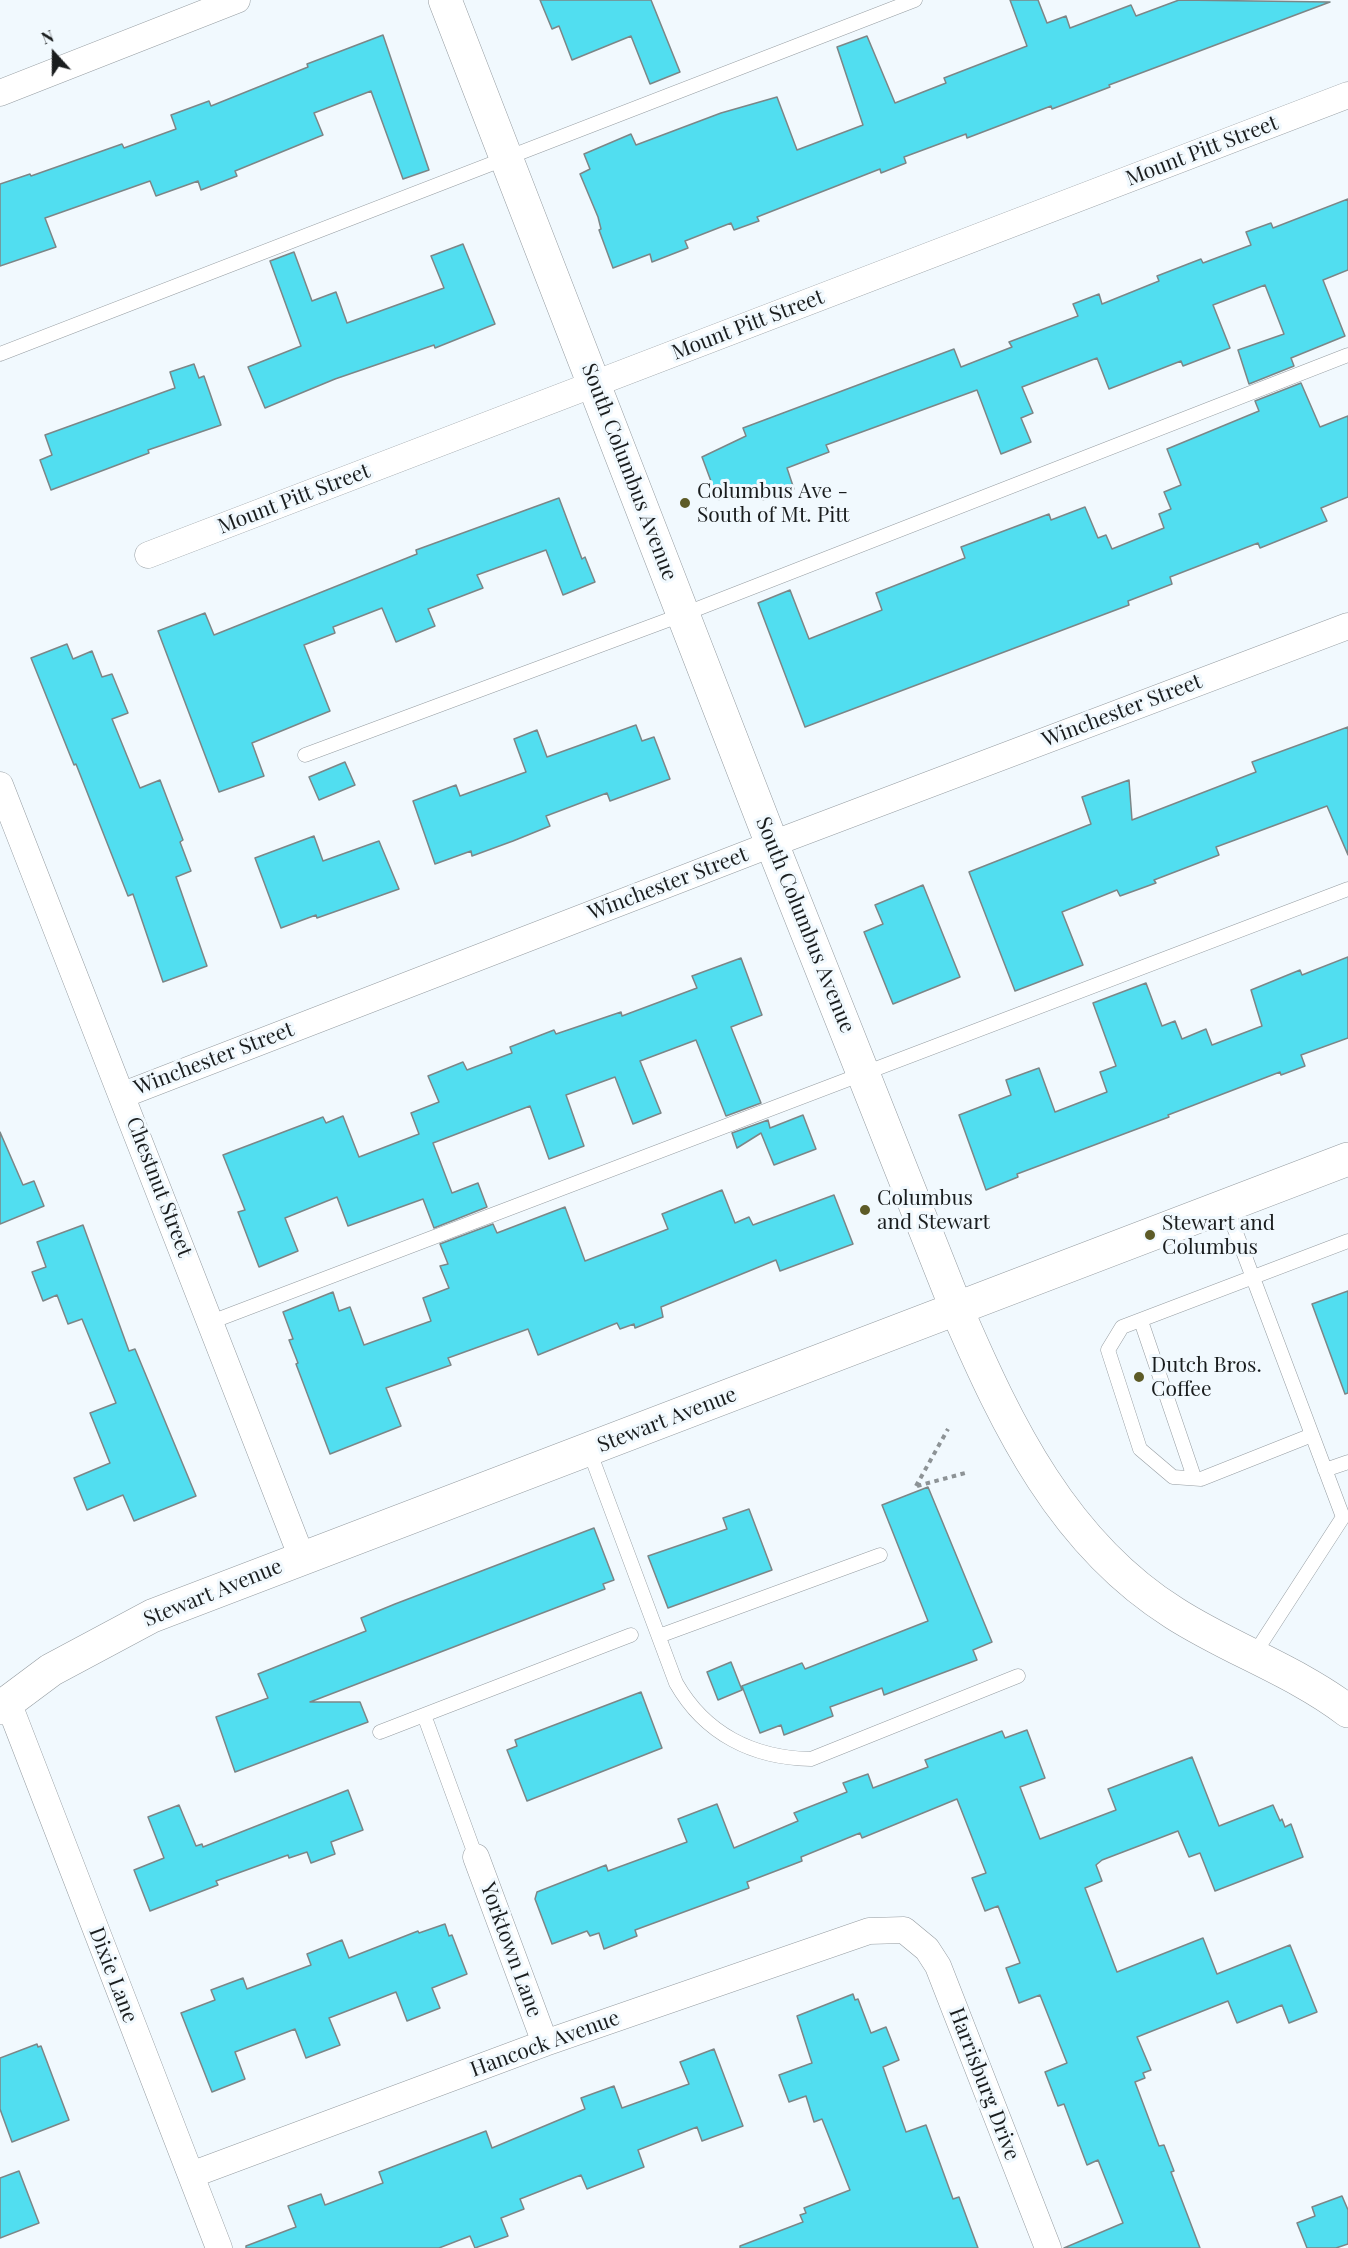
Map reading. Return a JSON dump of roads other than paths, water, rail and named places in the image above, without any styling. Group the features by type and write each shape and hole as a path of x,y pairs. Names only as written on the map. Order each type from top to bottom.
{"main road":[{"name":"South Columbus Avenue","path":"445,0 772,844 981,1366 1037,1472 1071,1522 1101,1555 1172,1612 1252,1656 1296,1677 1348,1711"},
{"name":"Stewart Avenue","path":"4,1705 51,1670 152,1616 1348,1159"}],"street":[{"path":"0,93 237,0"},
{"name":"Mount Pitt Street","path":"148,555 595,386 1348,95"},
{"name":"Winchester Street","path":"123,1095 772,844 1348,626"},
{"name":"Chestnut Street","path":"0,784 302,1558"},
{"name":"Dixie Lane","path":"4,1705 219,2248"},
{"name":"Yorktown Lane","path":"476,1857 545,2043"},
{"name":"Hancock Avenue","path":"191,2175 545,2043 835,1940 869,1931 904,1930"},
{"name":"Harrisburg Drive","path":"904,1930 927,1949 938,1966 1048,2248"}],"lane":[{"path":"0,354 915,0"},
{"path":"305,755 684,614 1348,355"},
{"path":"211,1322 1348,889"},
{"path":"1227,1206 1343,1516 1252,1656"},
{"path":"1312,1435 1201,1479 1173,1477 1140,1449 1108,1350 1122,1328 1348,1241"},
{"path":"1141,1321 1194,1478"},
{"path":"589,1450 676,1683 688,1703 729,1738 754,1751 781,1759 811,1759 1018,1676"},
{"path":"1325,1470 1348,1462"},
{"path":"659,1636 880,1555"},
{"path":"380,1732 631,1635"},
{"path":"424,1715 476,1857"}],"place":[{"name":"Columbus Ave - South of Mt. Pitt","path":"685,503"},
{"name":"Columbus and Stewart","path":"865,1210"},
{"name":"Stewart and Columbus","path":"1150,1235"},
{"name":"Dutch Bros. Coffee","path":"1139,1377"}]}
